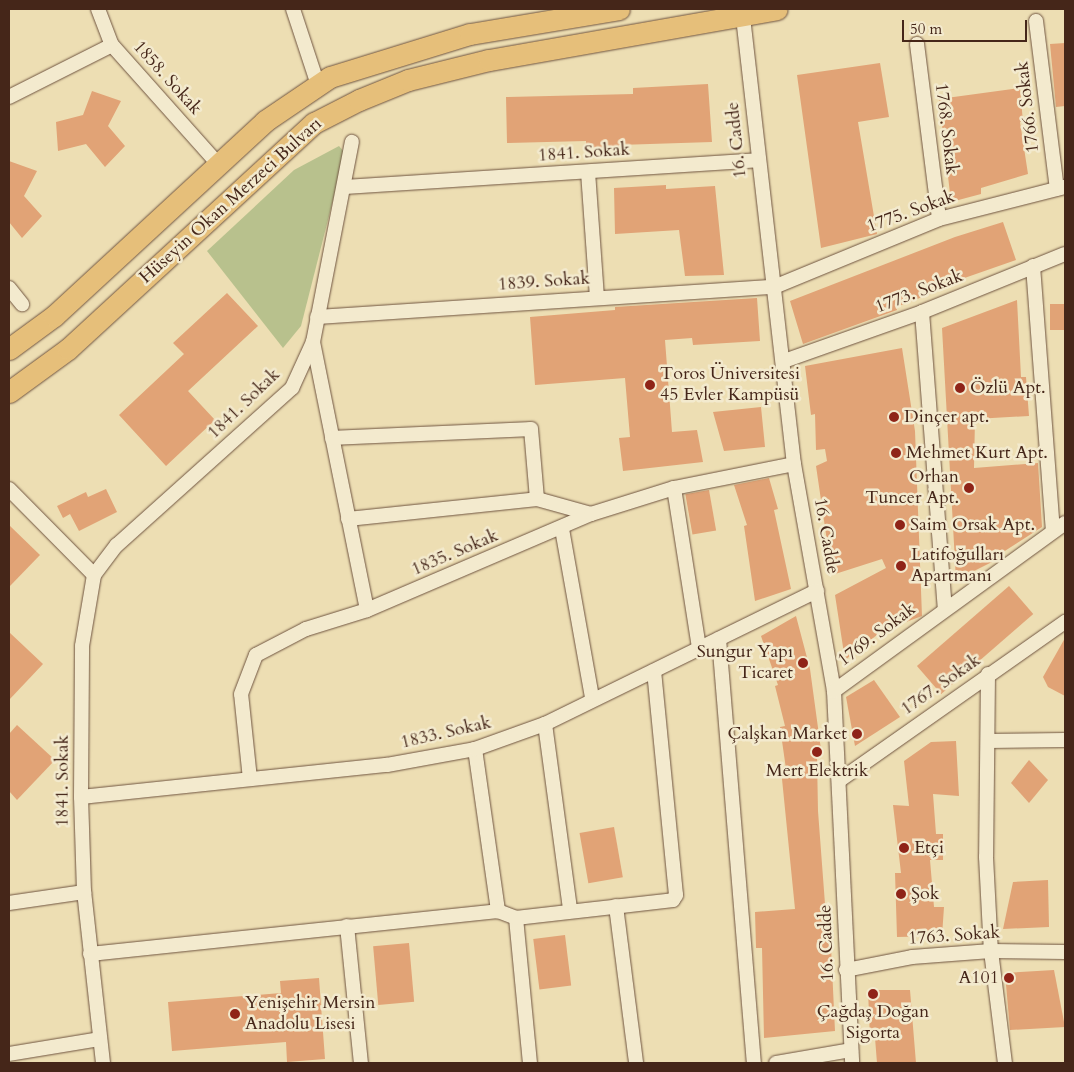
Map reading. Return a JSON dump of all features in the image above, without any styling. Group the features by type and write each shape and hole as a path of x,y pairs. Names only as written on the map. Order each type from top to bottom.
{"main road":[{"name":"Hüseyin Okan Merzeci Bulvarı","path":"9,349 54,316 265,121 330,77 470,34 619,9"},
{"name":"Hüseyin Okan Merzeci Bulvarı","path":"9,392 68,348 314,123 336,111 408,80 489,60 743,17 777,9"}],"street":[{"name":"1858. Sokak","path":"98,9 112,45 219,165"},
{"path":"294,9 318,85"},
{"name":"16. Cadde","path":"743,17 758,160 784,360 794,464 834,691 840,780 846,970 852,1057"},
{"name":"1766. Sokak","path":"1036,21 1061,188"},
{"name":"1768. Sokak","path":"917,44 939,219"},
{"path":"9,97 112,45"},
{"path":"344,187 352,142"},
{"name":"1841. Sokak","path":"103,1063 84,892 81,797 82,646 94,575 117,545 292,388 313,342 344,187 758,160"},
{"path":"588,172 597,296"},
{"name":"1775. Sokak","path":"774,287 939,219 1061,188"},
{"name":"1773. Sokak","path":"784,360 922,312 1065,254"},
{"path":"1033,266 1053,531"},
{"name":"1839. Sokak","path":"317,317 597,296 774,287"},
{"path":"9,288 22,304"},
{"path":"922,312 945,608"},
{"path":"313,342 367,610"},
{"path":"332,438 531,429 537,499"},
{"name":"1835. Sokak","path":"250,779 241,694 256,655 306,629 367,610 591,514 674,488 794,464"},
{"path":"674,488 699,648"},
{"path":"9,489 94,575"},
{"path":"348,519 537,499 591,514"},
{"name":"1769. Sokak","path":"834,691 945,608 1065,523"},
{"path":"562,528 592,698"},
{"name":"1833. Sokak","path":"81,797 388,765 475,749 545,724 592,698 654,671 817,591"},
{"name":"1767. Sokak","path":"840,780 988,674 1065,622"},
{"path":"719,640 754,1063"},
{"path":"90,954 498,911 516,918 570,910 673,900 676,895 654,671"},
{"path":"988,674 986,857 992,951 1005,1063"},
{"path":"545,724 570,910"},
{"path":"988,741 1065,740"},
{"path":"475,749 498,911"},
{"path":"9,903 84,892"},
{"path":"616,906 636,1063"},
{"path":"516,918 530,1063"},
{"path":"347,926 361,1063"},
{"name":"1763. Sokak","path":"846,970 912,956 992,951 1065,952"},
{"path":"9,1054 100,1039"},
{"path":"776,1063 852,1057"}],"green space":[{"path":"339,146 345,153 301,326 283,348 207,251 294,170"}],"building":[{"path":"1065,43 1065,106 1056,107 1050,44"},
{"path":"880,63 889,117 858,122 877,234 821,248 797,75"},
{"path":"708,84 712,142 619,145 619,149 586,150 586,141 507,143 506,97 633,94 633,88"},
{"path":"1020,88 1023,122 1020,122 1028,174 981,188 981,194 951,202 939,99"},
{"path":"92,91 121,101 108,126 125,146 105,167 86,144 58,151 56,122 83,115"},
{"path":"9,161 37,171 24,196 42,216 22,238 9,222"},
{"path":"666,185 666,189 715,186 724,275 685,276 679,230 615,234 614,188"},
{"path":"1003,222 1016,260 953,282 954,285 896,307 897,310 803,344 790,301 955,237"},
{"path":"227,293 258,326 188,391 215,420 166,466 119,415 184,354 173,343"},
{"path":"757,298 760,341 693,345 692,338 665,340 672,432 697,430 703,462 623,471 619,438 630,437 625,378 535,385 530,317 615,310 615,307"},
{"path":"1017,300 1021,377 1026,377 1029,416 975,419 974,468 1038,463 1042,527 1000,554 1000,558 956,580 942,328"},
{"path":"1050,304 1065,304 1065,330 1050,330"},
{"path":"902,348 915,431 922,616 882,631 845,660 835,595 886,568 882,559 832,575 816,466 827,461 825,449 816,450 815,414 811,415 805,366"},
{"path":"761,407 765,447 724,451 713,412"},
{"path":"769,478 778,509 774,510 791,589 755,601 744,526 747,525 734,485"},
{"path":"106,489 117,512 79,531 70,514 63,518 57,506 86,492 88,497"},
{"path":"709,490 716,530 692,535 685,494"},
{"path":"9,525 40,555 9,587"},
{"path":"1009,586 1033,614 941,694 917,666"},
{"path":"796,616 810,669 822,757 817,757 818,811 825,904 829,904 835,1031 764,1038 762,948 756,948 755,912 795,909 781,769 786,769 780,727 785,726 775,686 778,685 761,636"},
{"path":"9,632 43,664 9,700"},
{"path":"1065,638 1065,696 1048,687 1043,677"},
{"path":"874,680 900,717 855,746 846,697"},
{"path":"17,725 55,760 17,800 9,791 9,734"},
{"path":"956,741 959,796 933,794 936,834 943,834 943,860 930,860 934,907 944,907 942,936 897,937 895,873 901,873 893,805 909,806 904,761 931,742"},
{"path":"1029,760 1048,780 1029,803 1011,783"},
{"path":"614,827 623,877 588,883 580,833"},
{"path":"1048,880 1049,927 1003,929 1013,882"},
{"path":"565,935 571,986 539,990 533,939"},
{"path":"409,943 414,1002 378,1005 373,946"},
{"path":"1054,970 1065,1027 1010,1030 1005,973"},
{"path":"319,978 325,1059 287,1062 286,1042 172,1051 168,1002 281,993 280,981"},
{"path":"868,990 910,990 916,1063 877,1063 875,1038 870,1038"}],"place":[{"name":"Toros Üniversitesi 45 Evler Kampüsü","path":"650,385"},
{"name":"Özlü Apt.","path":"960,388"},
{"name":"Dinçer apt.","path":"894,417"},
{"name":"Mehmet Kurt Apt.","path":"896,453"},
{"name":"Orhan Tuncer Apt.","path":"969,488"},
{"name":"Saim Orsak Apt.","path":"900,525"},
{"name":"Latifoğulları Apartmanı","path":"901,566"},
{"name":"Sungur Yapı Ticaret","path":"803,663"},
{"name":"Çalşkan Market","path":"857,734"},
{"name":"Mert Elektrik","path":"817,752"},
{"name":"Etçi","path":"904,848"},
{"name":"Şok","path":"901,894"},
{"name":"A101","path":"1009,978"},
{"name":"Çağdaş Doğan Sigorta","path":"873,994"},
{"name":"Yenişehir Mersin Anadolu Lisesi","path":"235,1014"}]}
